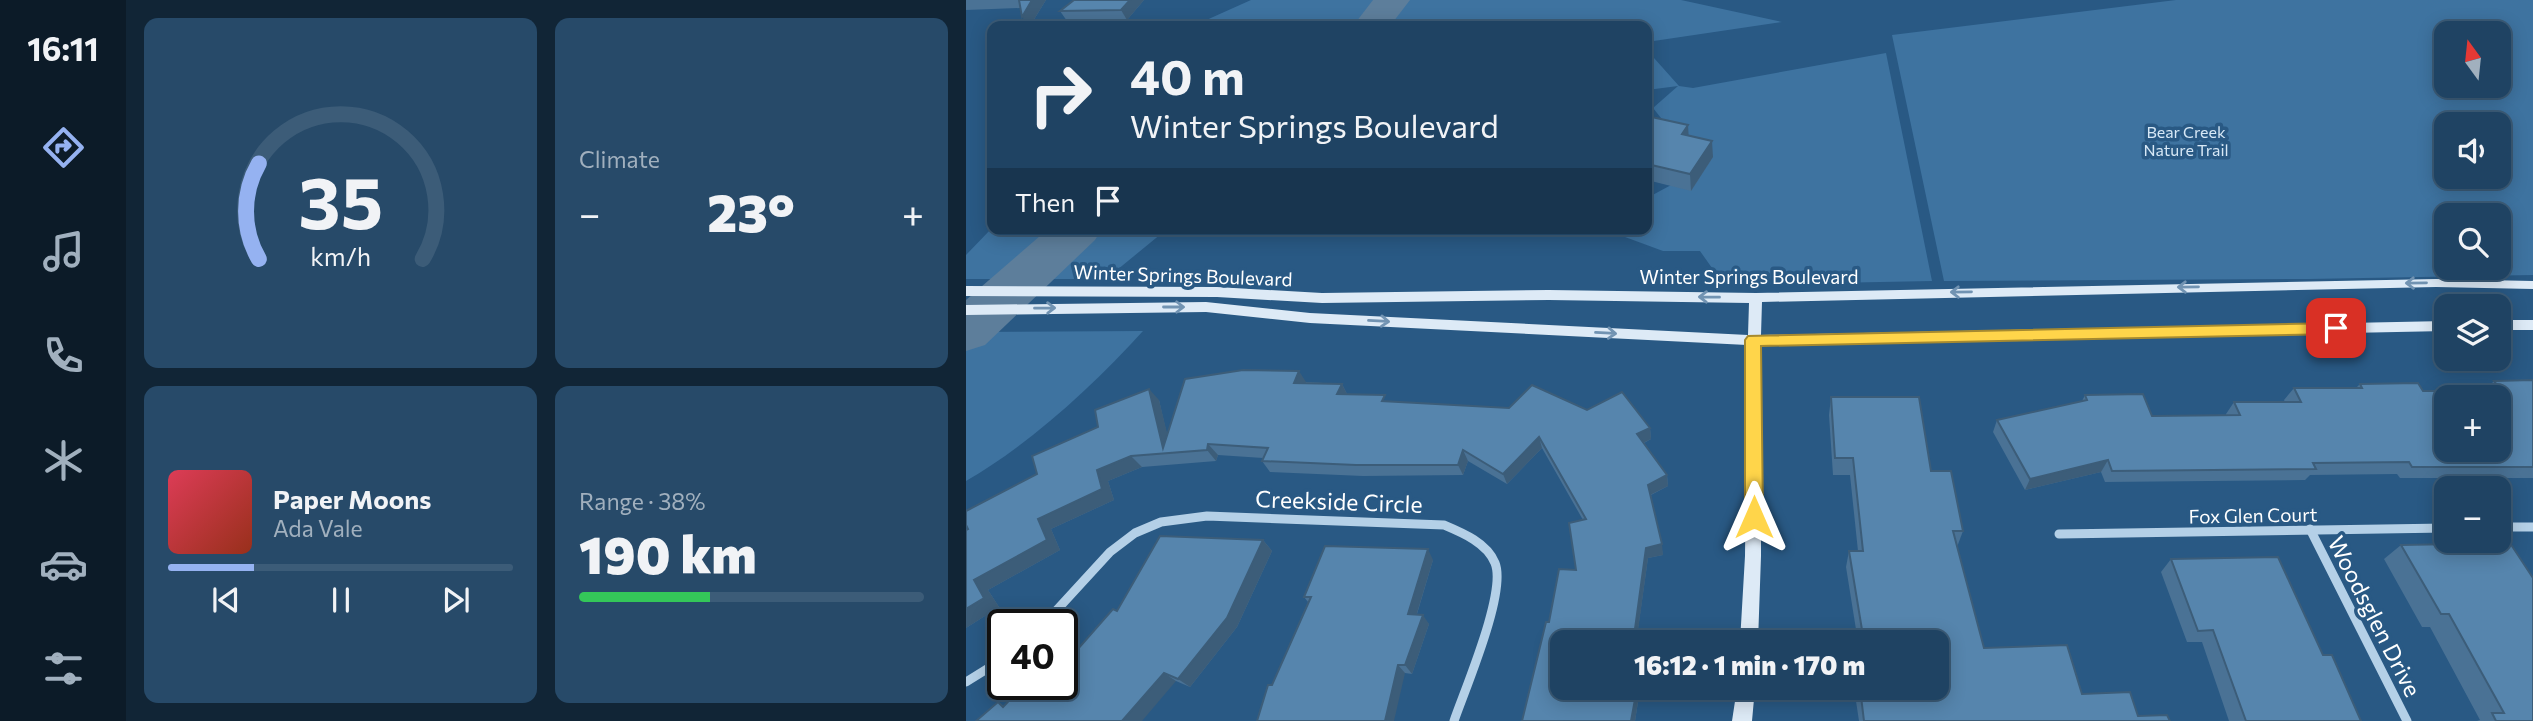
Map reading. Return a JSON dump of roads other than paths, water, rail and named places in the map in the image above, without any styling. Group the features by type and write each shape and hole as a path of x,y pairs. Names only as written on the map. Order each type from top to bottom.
{"street":[{"name":"Winter Springs Boulevard","path":"966,290 1121,291 1322,298 1545,295 1756,298 2436,283 2533,285"},
{"path":"1750,630 1755,568 1753,340 1756,298"},
{"name":"Winter Springs Boulevard","path":"966,310 1206,307 1310,318 1753,340 2434,326"},
{"path":"2511,326 2533,325"},
{"name":"Creekside Circle","path":"1058,609 1115,549 1136,532 1178,518 1208,516 1444,525 1469,534 1489,553 1498,574 1492,603 1454,721"},
{"path":"2511,527 2533,527"},
{"name":"Fox Glen Court","path":"2059,534 2434,528"},
{"name":"Woodsglen Drive","path":"2310,529 2407,721"},
{"path":"966,682 987,669"},
{"path":"1742,721 1745,700"}],"waterway":[{"path":"1375,21 1392,0"},
{"path":"966,331 1071,235"}],"park label":[{"name":"Bear Creek Nature Trail","path":"2186,140"}]}
